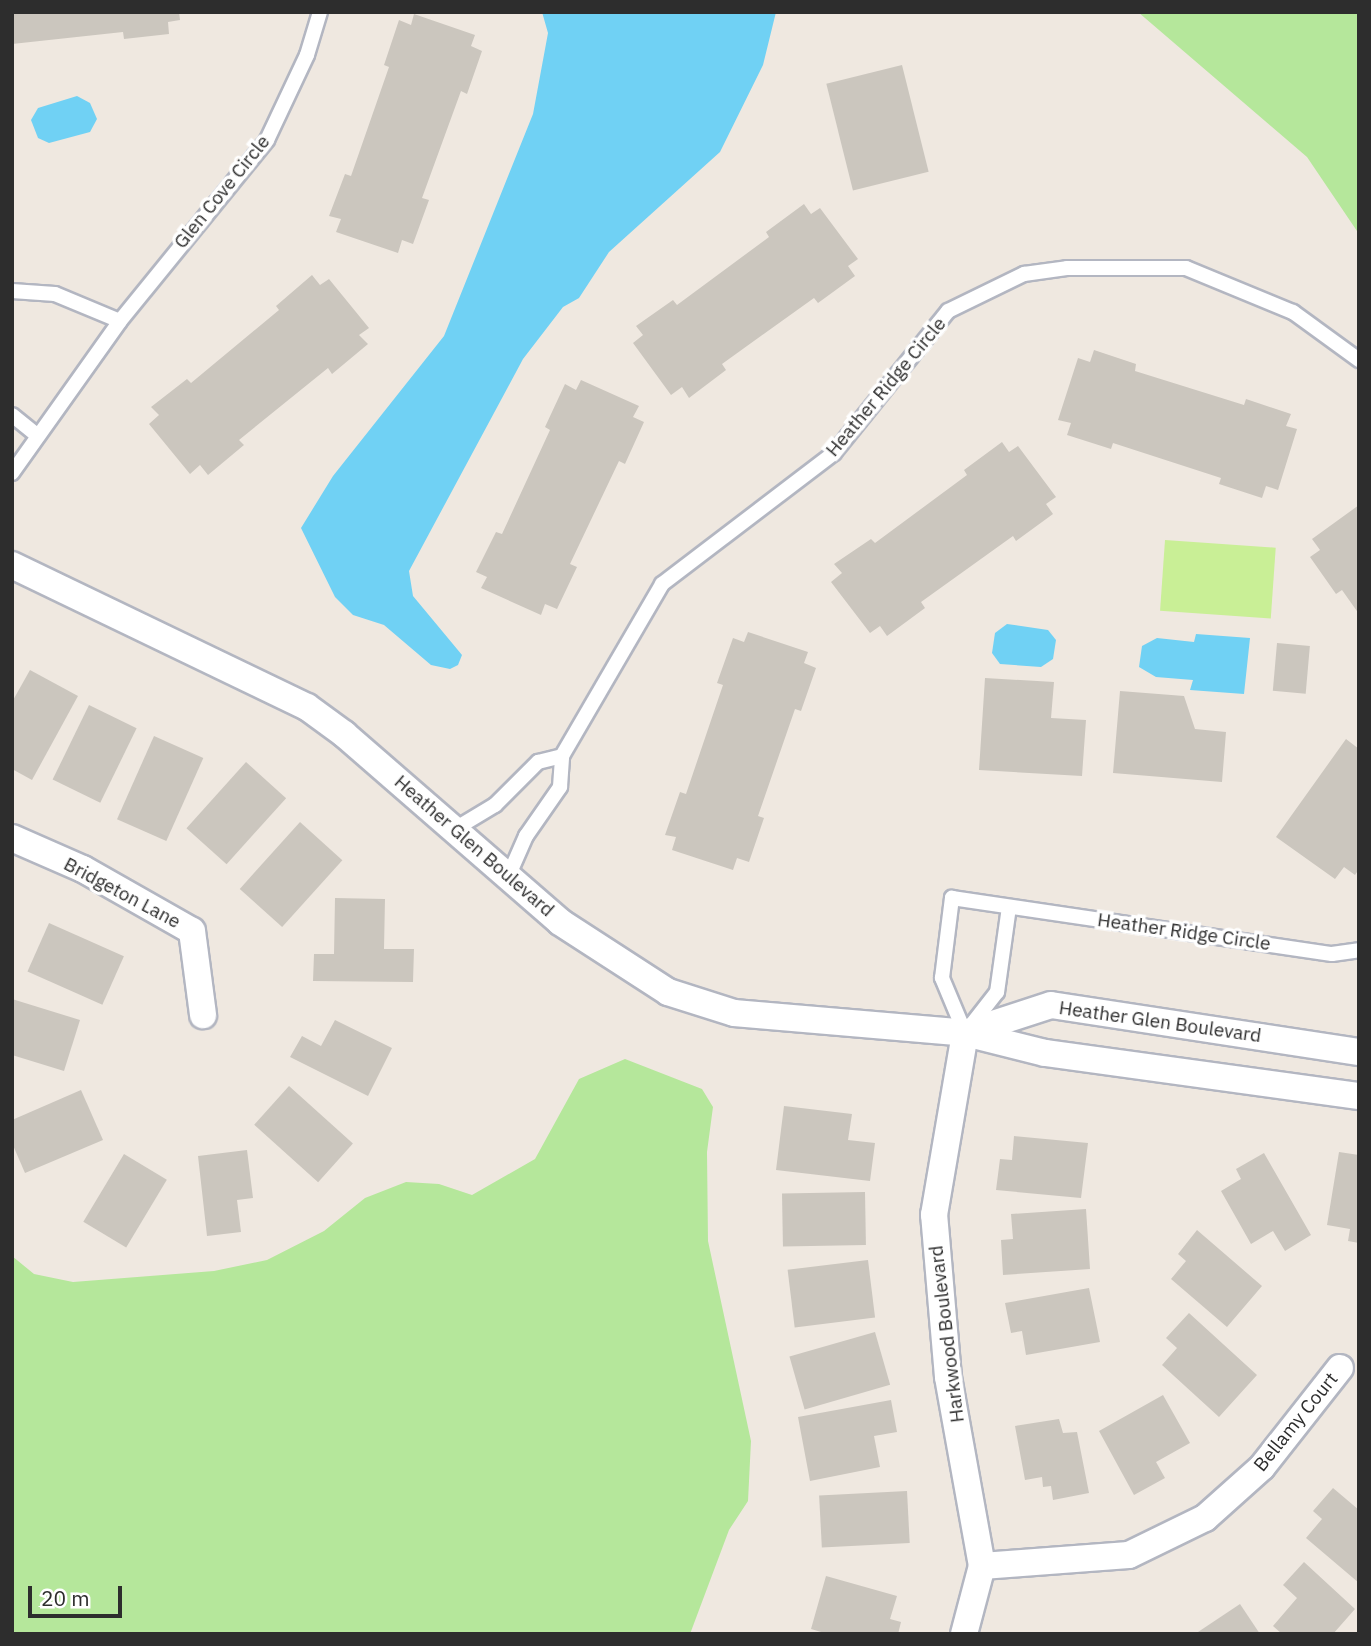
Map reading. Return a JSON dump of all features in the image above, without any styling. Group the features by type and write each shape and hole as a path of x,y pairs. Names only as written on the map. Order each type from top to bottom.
{"street":[{"name":"Heather Glen Boulevard","path":"12,565 307,707 570,930 668,992 734,1013 965,1033 1045,1053 1359,1096"},
{"name":"Bridgeton Lane","path":"12,838 83,869 192,931 204,1015"},
{"name":"Heather Glen Boulevard","path":"965,1033 1051,1005 1359,1052"},
{"name":"Harkwood Boulevard","path":"964,1634 982,1566 948,1377 934,1215 965,1033"},
{"name":"Bellamy Court","path":"982,1566 1129,1555 1205,1518 1262,1467 1340,1368"}],"lane":[{"name":"Glen Cove Circle","path":"12,473 120,321 267,141 307,55 320,12"},
{"name":"Heather Ridge Circle","path":"508,877 526,836 560,787 562,756 662,584 834,453 948,311 1024,274 1067,268 1186,268 1293,312 1359,360"},
{"path":"12,291 55,294 120,321"},
{"path":"12,415 38,436"},
{"path":"454,829 495,805 538,762 562,756"},
{"name":"Heather Ridge Circle","path":"965,1033 942,978 952,898 1332,954 1359,950"},
{"path":"965,1033 997,992 1009,907"}],"green space":[{"path":"1138,12 1359,12 1359,234 1307,157"},
{"path":"1165,540 1276,548 1271,619 1160,611"},
{"path":"625,1059 702,1089 713,1107 707,1152 708,1241 751,1441 748,1501 729,1530 690,1634 12,1634 12,1256 34,1274 73,1282 214,1271 267,1260 324,1231 365,1198 406,1182 439,1184 472,1195 535,1159 579,1079"}],"water":[{"path":"542,12 776,12 763,65 720,152 609,252 579,298 563,307 523,359 409,571 413,596 462,655 458,665 450,669 431,665 384,625 353,615 335,597 301,528 333,476 444,336 533,114 548,33"},
{"path":"77,96 90,103 97,119 90,132 49,143 38,138 31,120 38,108"},
{"path":"1007,624 1048,630 1056,640 1053,659 1041,667 1000,664 992,653 995,633"},
{"path":"1196,634 1250,638 1244,694 1190,690 1193,680 1156,677 1139,667 1142,646 1157,638 1194,642"}],"building":[{"path":"12,12 179,12 180,20 168,22 169,34 124,39 123,32 12,44"},
{"path":"414,14 475,35 471,46 482,51 467,94 461,91 422,198 429,200 413,244 402,240 398,253 336,232 341,219 329,216 345,174 351,176 389,67 384,65 399,20 411,25"},
{"path":"902,65 929,172 853,191 826,84"},
{"path":"804,204 811,214 820,208 858,259 848,266 855,276 818,303 814,298 722,364 726,370 689,398 682,387 671,395 633,343 643,335 636,326 673,300 677,305 769,237 766,232"},
{"path":"312,275 320,285 329,279 369,328 359,335 368,344 332,374 328,368 239,440 244,445 208,475 200,465 190,474 149,424 159,415 151,407 187,379 191,383 279,310 276,306"},
{"path":"1094,350 1136,364 1135,371 1244,405 1246,399 1291,414 1286,426 1297,429 1278,490 1266,486 1262,498 1219,484 1221,478 1113,443 1111,449 1067,435 1071,423 1058,420 1078,358 1090,362"},
{"path":"581,380 639,406 633,417 644,422 625,464 619,461 570,564 577,567 557,609 545,604 541,615 481,588 487,577 476,572 496,532 502,534 550,430 545,427 565,384 576,390"},
{"path":"1002,442 1009,452 1018,446 1056,497 1046,504 1053,514 1016,541 1013,536 921,602 925,608 887,636 880,626 870,633 831,582 842,573 834,564 871,539 875,543 967,475 964,470"},
{"path":"1359,505 1359,614 1342,590 1336,594 1310,557 1320,550 1312,539"},
{"path":"748,632 808,652 804,663 816,668 801,711 795,709 758,816 764,818 749,862 737,858 733,870 672,850 676,837 665,835 680,792 686,794 723,685 717,683 733,638 744,642"},
{"path":"1277,643 1310,646 1306,694 1273,691"},
{"path":"30,670 78,696 32,780 12,769 12,702"},
{"path":"985,678 1054,682 1051,718 1086,720 1082,776 979,770"},
{"path":"1120,691 1184,696 1195,729 1226,732 1222,782 1113,773"},
{"path":"89,705 137,728 100,803 53,780"},
{"path":"154,736 203,758 166,841 117,819"},
{"path":"1346,739 1359,749 1359,869 1355,875 1344,867 1335,879 1276,837"},
{"path":"246,762 286,798 227,864 186,828"},
{"path":"300,822 342,860 282,927 240,889"},
{"path":"335,898 385,899 384,949 414,949 413,982 313,981 314,954 334,954"},
{"path":"49,923 124,956 102,1005 27,971"},
{"path":"12,999 80,1020 64,1071 12,1055"},
{"path":"335,1020 392,1048 368,1096 290,1057 302,1036 321,1046"},
{"path":"289,1086 353,1144 318,1182 254,1125"},
{"path":"81,1090 103,1140 25,1173 12,1143 12,1120"},
{"path":"784,1106 852,1114 848,1140 875,1143 870,1181 776,1170"},
{"path":"1014,1136 1088,1143 1081,1198 996,1190 1000,1159 1012,1160"},
{"path":"247,1150 253,1198 237,1200 241,1232 207,1236 198,1156"},
{"path":"1339,1152 1359,1155 1359,1243 1348,1241 1350,1229 1327,1225"},
{"path":"1264,1153 1311,1235 1285,1251 1273,1231 1251,1244 1221,1191 1241,1179 1236,1169"},
{"path":"124,1154 167,1180 126,1247 83,1222"},
{"path":"865,1192 866,1245 783,1246 782,1193"},
{"path":"1086,1209 1090,1269 1003,1275 1001,1240 1013,1239 1011,1214"},
{"path":"1197,1230 1262,1286 1227,1327 1171,1279 1186,1261 1178,1254"},
{"path":"868,1260 875,1318 795,1327 788,1270"},
{"path":"1089,1288 1100,1342 1026,1355 1022,1331 1011,1333 1005,1303"},
{"path":"1189,1313 1257,1375 1219,1417 1162,1365 1177,1348 1166,1338"},
{"path":"875,1332 890,1385 805,1409 789,1357"},
{"path":"1163,1395 1190,1443 1156,1462 1165,1478 1134,1495 1099,1431"},
{"path":"891,1400 897,1432 874,1436 880,1467 810,1481 798,1417"},
{"path":"1059,1419 1063,1433 1077,1432 1089,1493 1053,1500 1051,1486 1043,1487 1042,1477 1025,1480 1015,1426"},
{"path":"1333,1488 1359,1510 1359,1583 1306,1538 1322,1519 1313,1511"},
{"path":"907,1491 910,1543 822,1548 819,1496"},
{"path":"1304,1562 1355,1609 1333,1634 1282,1634 1273,1626 1297,1598 1283,1585"},
{"path":"826,1576 897,1596 890,1619 901,1622 898,1634 828,1634 811,1629"},
{"path":"1240,1604 1260,1634 1195,1634"}]}
